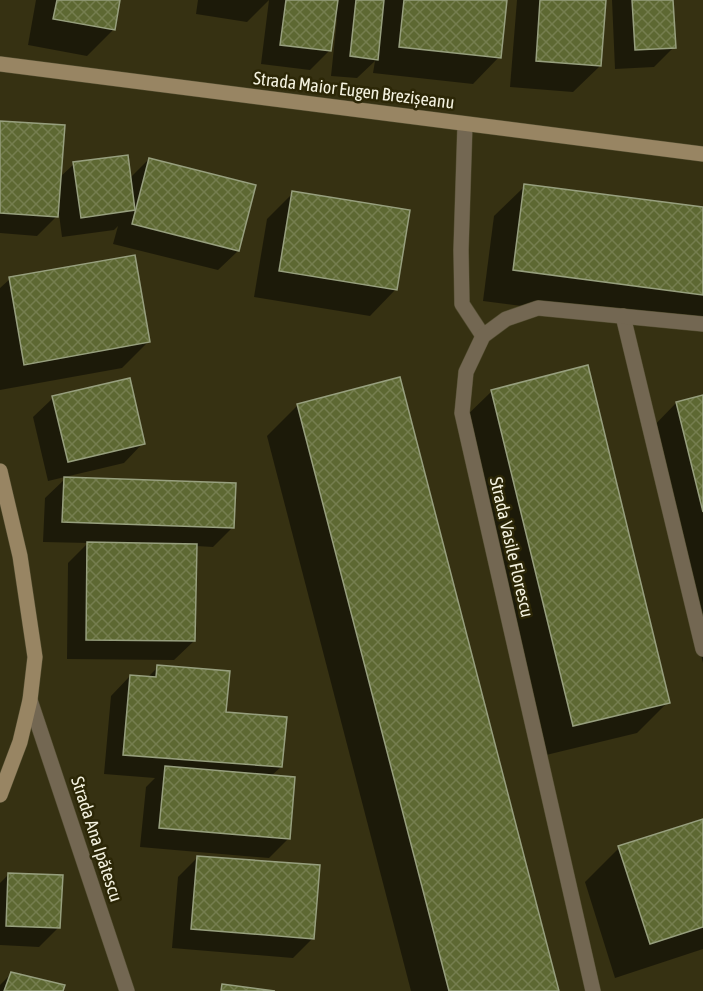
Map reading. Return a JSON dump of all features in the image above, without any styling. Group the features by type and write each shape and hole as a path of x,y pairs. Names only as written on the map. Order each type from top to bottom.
{"street":[{"name":"Strada Maior Eugen Brezișeanu","path":"0,64 703,154"},
{"path":"465,124 460,250 462,304 483,336"},
{"name":"Strada Vasile Florescu","path":"593,991 462,413 466,372 483,336 506,319 538,308 703,324"},
{"path":"623,316 703,649"},
{"path":"0,471 20,556 35,657 30,700 20,742 0,795"},
{"name":"Strada Ana Ipătescu","path":"30,700 128,991"}],"building":[{"path":"57,0 120,0 115,30 53,19"},
{"path":"286,0 338,0 331,51 280,45"},
{"path":"356,0 384,0 378,60 350,56"},
{"path":"404,0 507,0 501,58 399,47"},
{"path":"540,0 606,0 601,66 536,61"},
{"path":"632,0 673,0 676,48 635,50"},
{"path":"0,121 65,125 58,217 0,213"},
{"path":"128,155 135,210 81,218 73,162"},
{"path":"149,158 256,185 239,251 132,224"},
{"path":"524,184 703,207 703,295 513,270"},
{"path":"292,191 410,210 397,290 279,271"},
{"path":"135,255 150,342 24,365 9,277"},
{"path":"588,365 670,703 573,726 491,390"},
{"path":"400,377 559,991 449,991 297,404"},
{"path":"130,378 145,444 68,462 52,396"},
{"path":"703,395 703,512 676,402"},
{"path":"64,477 236,483 234,528 62,522"},
{"path":"87,542 197,544 195,641 86,640"},
{"path":"157,665 230,671 226,712 287,717 282,767 123,755 130,675 156,677"},
{"path":"165,766 295,777 290,839 159,828"},
{"path":"703,819 703,927 650,944 618,846"},
{"path":"197,856 320,865 314,939 191,929"},
{"path":"8,873 63,875 60,928 6,926"},
{"path":"11,972 65,985 63,991 4,991"},
{"path":"222,984 275,991 221,991"}]}
